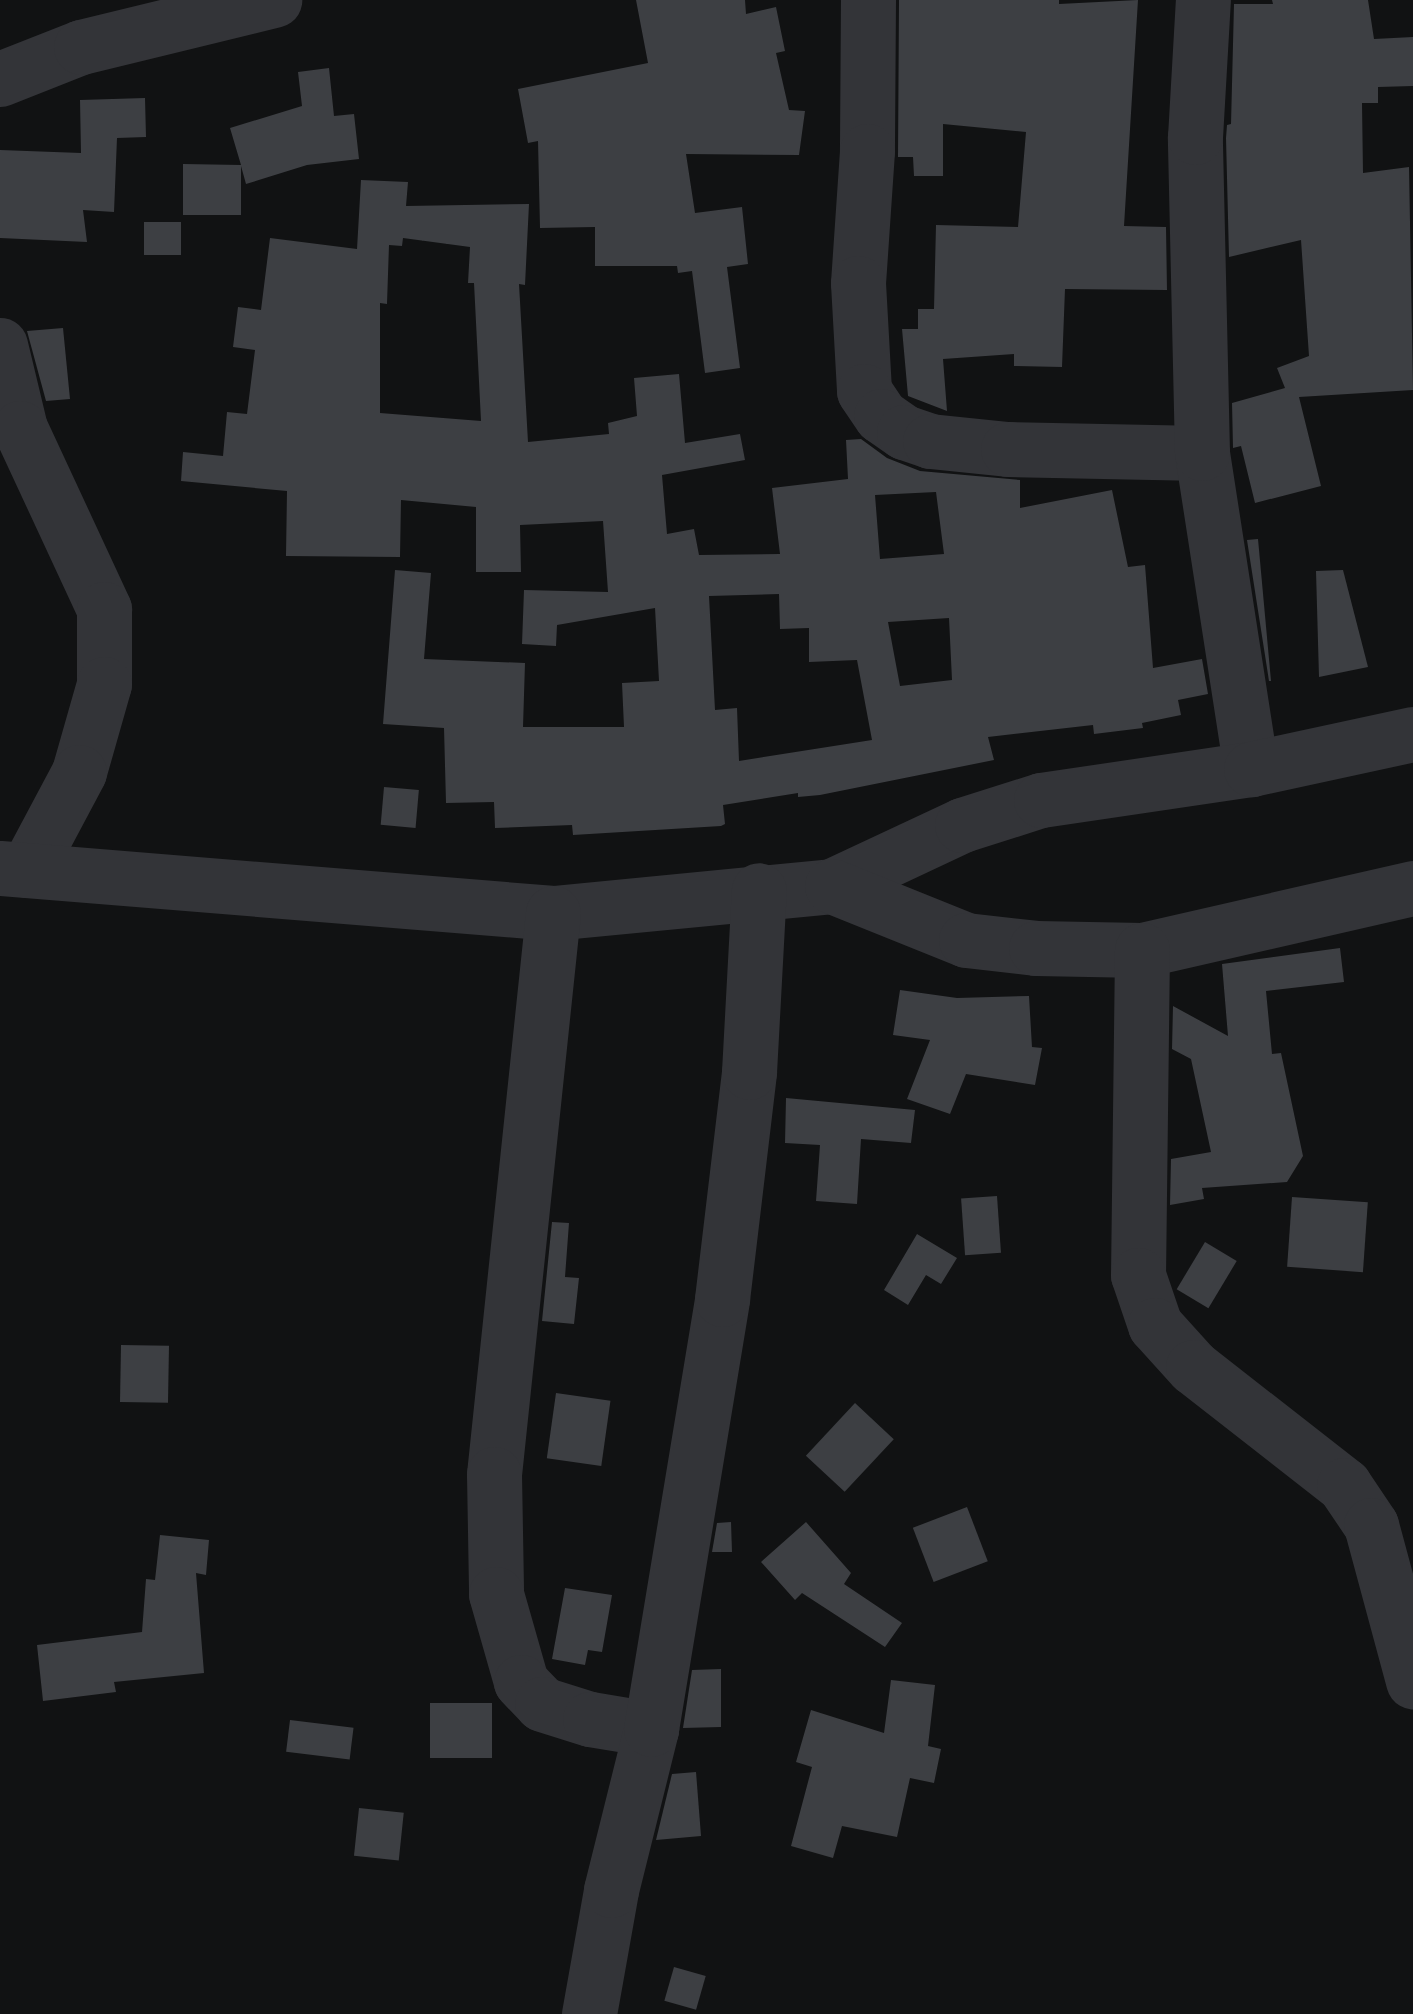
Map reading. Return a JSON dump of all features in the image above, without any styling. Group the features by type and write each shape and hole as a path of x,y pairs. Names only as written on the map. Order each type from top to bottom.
{"street":[{"path":"0,79 81,47 274,0"},
{"path":"868,0 867,152 858,283 864,391 881,416 904,432 930,441 1008,449 1202,453"},
{"path":"1204,0 1195,137 1202,453 1250,769"},
{"path":"0,345 20,428 104,609 104,684 79,772 14,869 554,912 832,886 962,825 1041,800 1250,769 1413,734"},
{"path":"832,886 966,940 1036,948 1142,950 1413,888"},
{"path":"589,2014 610,1890 651,1729 722,1299 749,1072 759,890"},
{"path":"554,912 494,1474 496,1594 521,1682 542,1704 590,1719 651,1729"},
{"path":"1142,950 1138,1275 1155,1325 1193,1367 1344,1485 1371,1525 1413,1682"}],"building":[{"path":"636,0 745,0 746,14 776,7 785,51 776,53 789,110 805,111 799,155 686,154 695,213 742,207 748,264 727,267 740,368 705,373 692,271 678,273 677,266 595,266 595,227 540,228 538,141 528,143 518,89 648,63"},
{"path":"899,0 1059,0 1059,4 1138,0 1124,226 1166,227 1167,290 1065,289 1062,367 1014,366 1014,354 943,359 947,411 908,396 902,329 918,329 918,309 934,309 936,225 1018,227 1026,132 943,124 943,176 914,176 913,157 898,157"},
{"path":"1272,0 1368,0 1374,39 1413,37 1413,86 1378,87 1378,103 1362,103 1363,173 1409,167 1413,390 1299,397 1321,486 1255,503 1241,446 1233,448 1232,403 1285,388 1277,368 1309,356 1301,240 1229,257 1226,138 1227,125 1231,124 1234,4 1273,4"},
{"path":"329,68 334,116 354,114 359,159 307,165 246,184 241,166 241,215 183,215 183,164 241,165 230,128 302,106 298,72"},
{"path":"145,98 146,137 117,138 114,212 83,210 87,242 0,238 0,150 81,153 80,100"},
{"path":"361,180 408,182 406,206 529,204 525,285 519,284 528,442 609,434 608,423 637,416 634,378 679,374 685,443 740,434 745,460 662,475 667,534 694,529 699,555 780,554 772,488 848,479 846,440 861,439 887,458 920,471 1020,480 1020,508 1112,490 1128,567 1145,565 1153,668 1202,659 1208,694 1178,700 1181,715 1142,723 1143,728 1094,734 1093,725 988,737 994,760 820,795 798,797 798,793 723,805 725,824 721,826 573,835 572,825 495,828 494,802 446,803 444,728 383,724 395,570 431,573 424,659 525,663 523,727 624,727 622,683 659,681 655,608 557,625 556,646 522,644 524,590 608,592 603,521 520,525 521,572 476,572 476,507 401,500 400,557 286,556 287,491 181,481 183,452 223,456 227,412 247,414 255,350 233,347 238,307 261,310 270,238 357,249","holes":["403,238 470,247 468,283 474,283 481,421 380,413 380,303 387,304 389,245 402,246","936,492 944,554 880,559 875,495","779,594 780,629 809,628 809,662 857,660 872,740 739,761 737,708 715,710 709,596","949,618 952,680 900,686 888,622"]},
{"path":"144,222 181,222 181,255 144,255"},
{"path":"63,328 70,399 46,401 27,331"},
{"path":"1258,539 1271,681 1247,540"},
{"path":"1343,570 1368,667 1319,677 1316,571"},
{"path":"384,787 419,790 416,828 381,825"},
{"path":"1340,948 1344,982 1266,991 1272,1054 1281,1053 1303,1156 1287,1182 1202,1188 1204,1199 1170,1205 1171,1159 1211,1152 1191,1059 1172,1049 1173,1006 1228,1036 1222,964"},
{"path":"900,990 957,998 1029,996 1032,1047 1042,1048 1035,1085 966,1074 950,1114 907,1099 930,1040 893,1035"},
{"path":"786,1098 915,1110 911,1143 861,1139 857,1204 816,1201 820,1145 785,1143"},
{"path":"997,1196 1001,1253 965,1255 961,1199"},
{"path":"1292,1197 1368,1202 1363,1272 1287,1267"},
{"path":"552,1222 569,1223 565,1277 579,1278 574,1324 542,1321"},
{"path":"917,1234 957,1258 941,1284 926,1275 908,1305 884,1290"},
{"path":"1205,1242 1237,1261 1208,1308 1177,1289"},
{"path":"121,1345 169,1346 168,1403 120,1402"},
{"path":"556,1393 610,1401 601,1466 547,1458"},
{"path":"855,1403 894,1439 845,1492 806,1456"},
{"path":"967,1507 988,1561 934,1582 913,1528"},
{"path":"731,1522 732,1552 712,1552 717,1523"},
{"path":"806,1522 851,1573 844,1584 902,1623 885,1647 802,1593 795,1600 761,1562"},
{"path":"160,1535 209,1540 206,1575 196,1573 204,1673 114,1682 116,1692 43,1701 37,1645 142,1632 146,1579 155,1580"},
{"path":"565,1588 612,1595 602,1652 588,1650 585,1665 552,1659"},
{"path":"721,1669 721,1727 683,1728 692,1670"},
{"path":"891,1680 935,1685 928,1746 941,1749 934,1783 910,1778 897,1837 842,1826 833,1858 791,1846 812,1767 796,1762 811,1710 884,1733"},
{"path":"430,1703 492,1703 492,1758 430,1758"},
{"path":"290,1720 354,1728 350,1760 286,1752"},
{"path":"696,1772 701,1836 656,1840 672,1774"},
{"path":"359,1808 404,1813 399,1860 354,1856"},
{"path":"674,1967 706,1976 696,2010 664,2001"}]}
